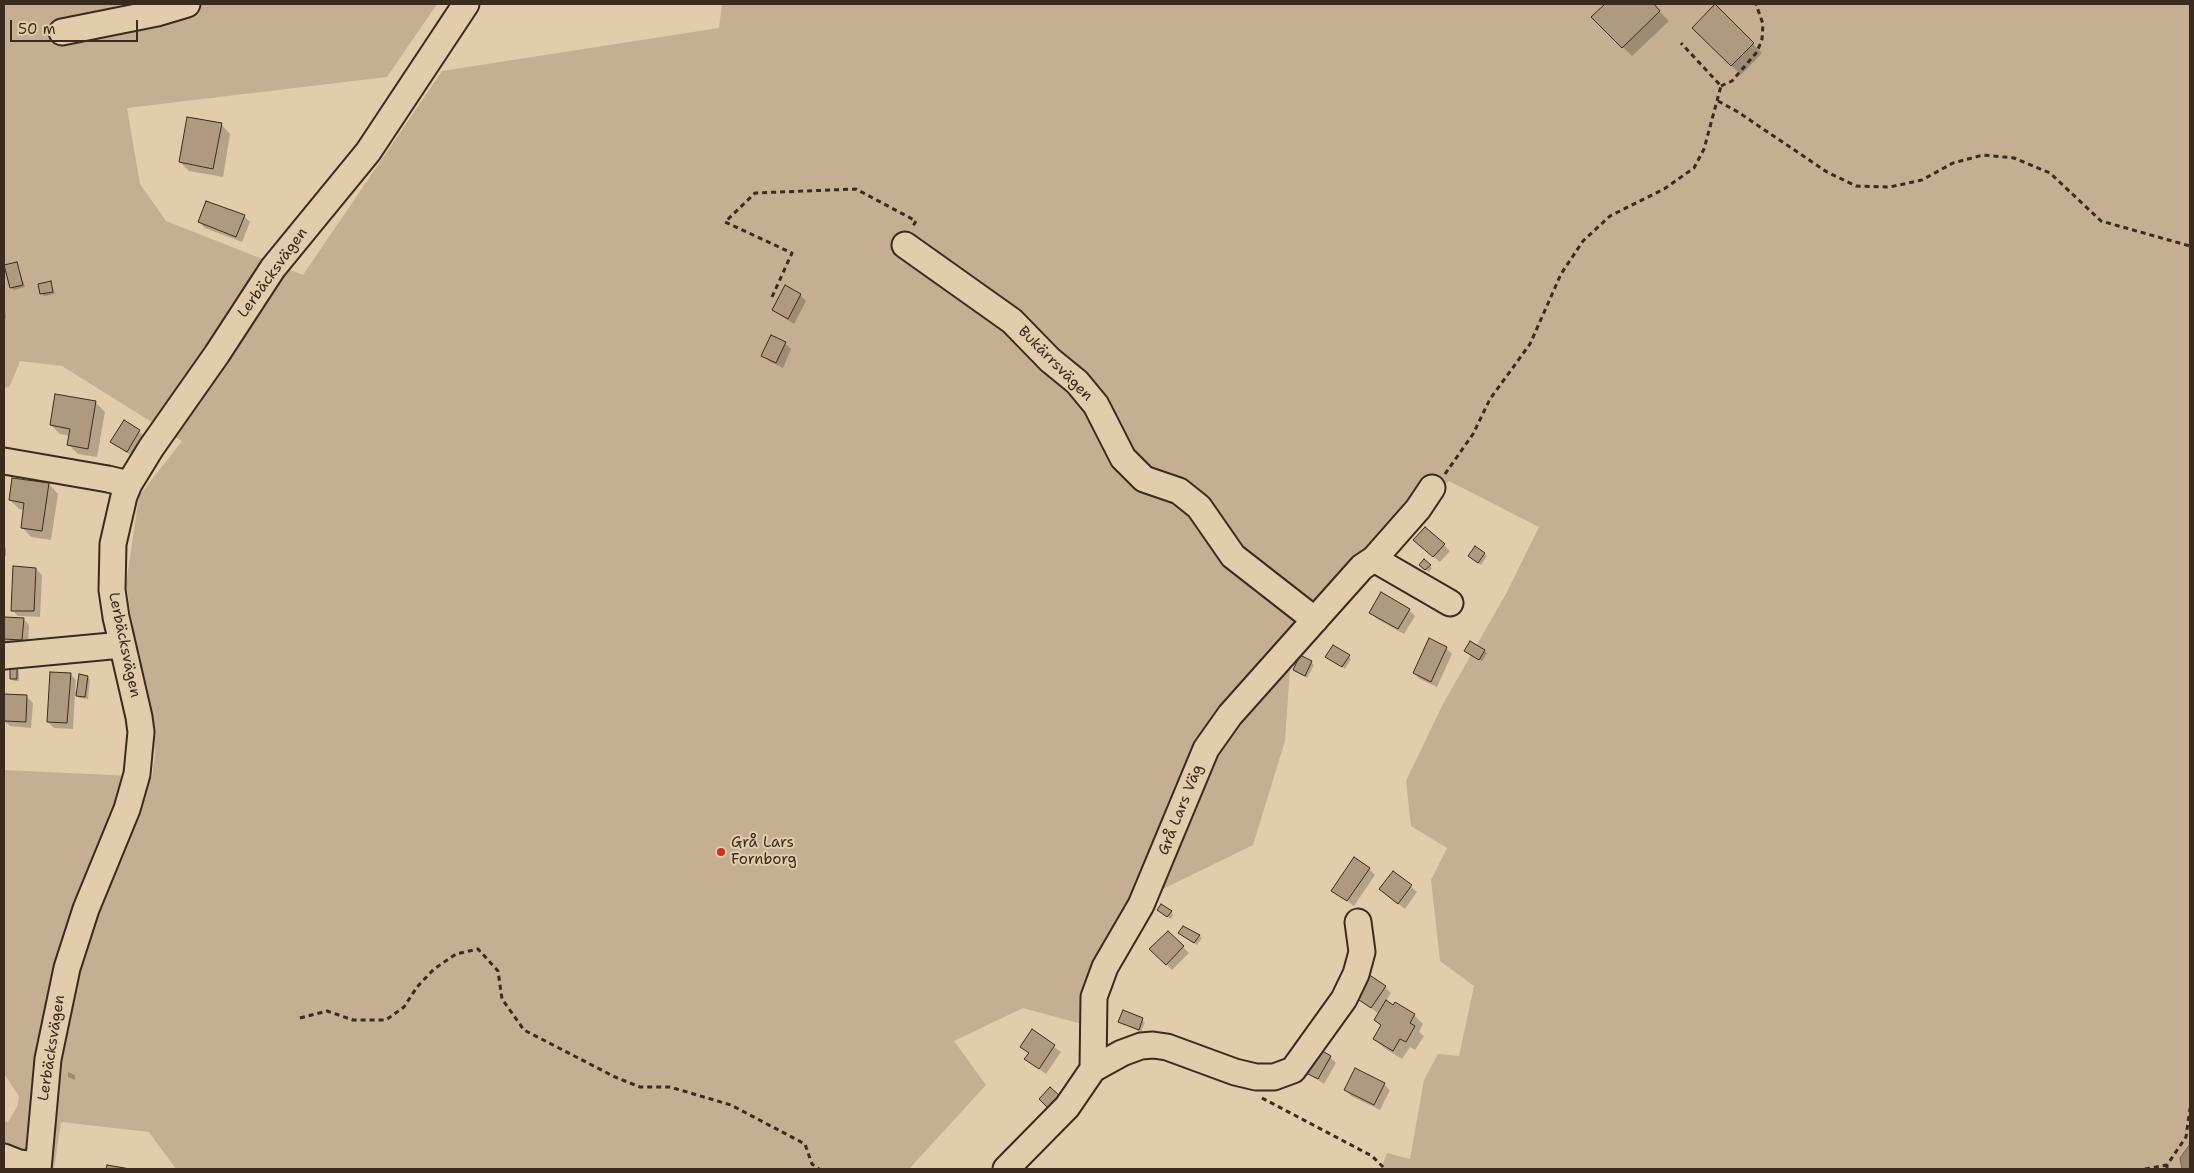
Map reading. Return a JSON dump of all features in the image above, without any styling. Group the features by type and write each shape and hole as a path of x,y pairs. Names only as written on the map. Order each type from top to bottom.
{"street":[{"path":"62,32 156,13 187,4"},
{"name":"Lerbäcksvägen","path":"38,1167 48,1059 67,968 88,902 127,809 138,774 140,748 139,717 114,609 112,570 117,521 129,484 273,268 364,158 466,4"},
{"name":"Bukärrsvägen","path":"905,245 1012,321 1050,360 1077,382 1096,405 1123,458 1144,479 1179,491 1199,506 1233,556 1315,620"},
{"path":"4,461 108,478 129,484"},
{"name":"Grå Lars Väg","path":"1093,1070 1094,997 1105,967 1140,906 1206,749 1230,715 1362,567 1374,559 1418,509 1432,488"},
{"path":"1374,559 1450,603"},
{"path":"4,656 122,645"},
{"path":"1006,1169 1067,1107 1093,1070 1122,1052 1141,1046 1167,1047 1235,1072 1256,1077 1274,1077 1293,1070 1344,999 1356,974 1362,952 1358,922"},
{"path":"4,1157 19,1163 38,1167"}],"path":[{"path":"1721,86 1732,81 1757,52 1762,39 1763,24 1756,4"},
{"path":"1681,43 1721,86"},
{"path":"1432,488 1448,470 1472,434 1490,398 1530,344 1561,274 1582,241 1610,216 1664,189 1694,168 1704,149 1721,86"},
{"path":"1718,101 1738,112 1827,172 1856,186 1890,187 1922,180 1953,163 1983,155 2014,158 2050,174 2101,221 2190,246"},
{"path":"772,297 792,254 725,222 755,193 856,189 916,221 905,245"},
{"path":"300,1018 327,1011 353,1020 386,1020 404,1007 434,968 456,954 478,949 498,970 502,999 524,1030 615,1077 640,1087 670,1087 731,1105 805,1144 812,1164 819,1169"},
{"path":"1254,1095 1372,1156 1385,1169"},
{"path":"2145,1169 2167,1167 2186,1137 2190,1108"}],"shaded area":[{"path":"4,4 437,4 387,77 127,108 140,184 166,221 303,275 442,71 719,28 722,4 2190,4 2190,1144 2180,1158 2182,1169 1381,1169 1387,1153 1410,1159 1424,1080 1438,1054 1459,1056 1474,986 1440,961 1431,880 1447,848 1411,826 1406,781 1443,704 1507,592 1539,527 1449,481 1290,668 1285,741 1253,845 1159,891 1082,1024 1023,1008 954,1041 986,1085 909,1169 176,1169 149,1132 61,1122 54,1169 4,1169 4,1121 8,1122 17,1107 19,1096 4,1074 4,770 152,777 155,755 153,715 136,647 126,584 139,496 182,441 62,366 20,361 10,386 4,389"},
{"path":"2190,1144 2190,1169 2182,1169 2180,1158"}],"building":[{"path":"1605,4 1654,4 1660,11 1622,48 1591,17"},
{"path":"1715,4 1754,43 1731,66 1692,28"},
{"path":"187,117 222,123 213,169 179,162"},
{"path":"206,201 245,215 236,237 198,222"},
{"path":"17,262 23,285 10,288 4,265"},
{"path":"51,281 53,292 40,294 38,284"},
{"path":"785,285 801,294 788,319 772,310"},
{"path":"771,335 786,342 776,363 761,356"},
{"path":"55,394 96,401 88,449 67,445 70,429 50,425"},
{"path":"124,420 140,430 127,452 110,442"},
{"path":"12,478 49,483 42,531 21,528 24,503 9,500"},
{"path":"1425,527 1445,544 1433,557 1413,540"},
{"path":"1475,546 1485,553 1478,563 1468,556"},
{"path":"1424,559 1431,565 1425,570 1419,565"},
{"path":"13,566 36,568 34,611 11,611"},
{"path":"1381,592 1410,609 1398,629 1369,613"},
{"path":"4,617 24,618 22,640 4,639"},
{"path":"1429,638 1447,647 1431,682 1413,673"},
{"path":"1470,641 1485,650 1479,660 1464,651"},
{"path":"1333,645 1350,655 1342,667 1325,657"},
{"path":"1300,655 1312,661 1305,676 1293,670"},
{"path":"10,667 17,667 17,679 10,679"},
{"path":"50,672 71,673 67,723 47,722"},
{"path":"79,674 88,676 85,697 76,696"},
{"path":"4,694 27,695 26,722 4,721"},
{"path":"1354,857 1370,868 1347,901 1331,891"},
{"path":"1393,871 1412,885 1398,904 1379,889"},
{"path":"1161,904 1172,911 1167,917 1157,910"},
{"path":"1183,926 1200,935 1194,943 1178,933"},
{"path":"1168,931 1184,946 1166,965 1149,949"},
{"path":"1368,974 1386,986 1371,1008 1353,996"},
{"path":"1386,1000 1393,1005 1395,1002 1415,1014 1410,1023 1415,1026 1406,1042 1400,1039 1393,1051 1373,1039 1381,1025 1374,1020"},
{"path":"1123,1010 1143,1018 1139,1030 1118,1022"},
{"path":"1032,1029 1055,1045 1039,1069 1024,1059 1029,1053 1020,1047"},
{"path":"1319,1049 1331,1056 1318,1079 1306,1073"},
{"path":"1355,1068 1385,1083 1374,1105 1344,1090"},
{"path":"1050,1087 1060,1096 1048,1108 1039,1099"},
{"path":"107,1165 130,1169 106,1169"}],"place":[{"name":"Grå Lars Fornborg","path":"721,852"}]}
